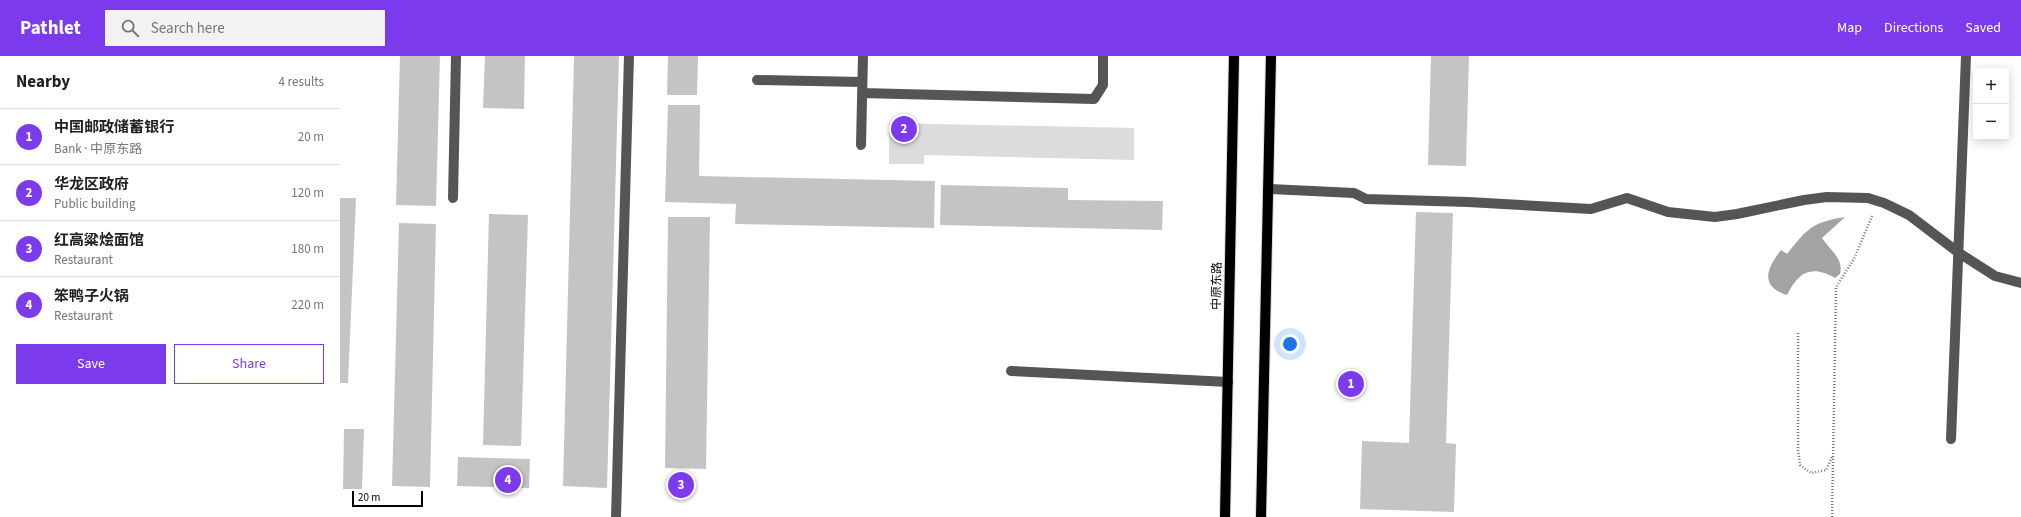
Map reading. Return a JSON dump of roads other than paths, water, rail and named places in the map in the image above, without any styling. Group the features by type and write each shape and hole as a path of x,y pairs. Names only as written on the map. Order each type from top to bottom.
{"main road":[{"name":"中原东路","path":"1225,517 1234,56"},
{"path":"1261,517 1270,56"}],"street":[{"path":"453,198 456,56"},
{"path":"616,517 629,56"},
{"path":"861,145 863,56"},
{"path":"862,94 1094,99 1103,85 1103,56"},
{"path":"1951,439 1966,56"},
{"path":"757,80 862,82"},
{"path":"1268,189 1354,193 1366,199 1468,202 1591,209 1627,198 1668,212 1715,217 1827,197 1868,198 1879,201 1909,215 1959,253 1995,276 2021,283"},
{"path":"1011,371 1228,382"}],"place":[{"name":"华龙区政府","path":"904,129"},
{"name":"中国邮政储蓄银行","path":"1351,384"},
{"name":"笨鸭子火锅","path":"508,480"},
{"name":"红高粱烩面馆","path":"681,485"}]}
